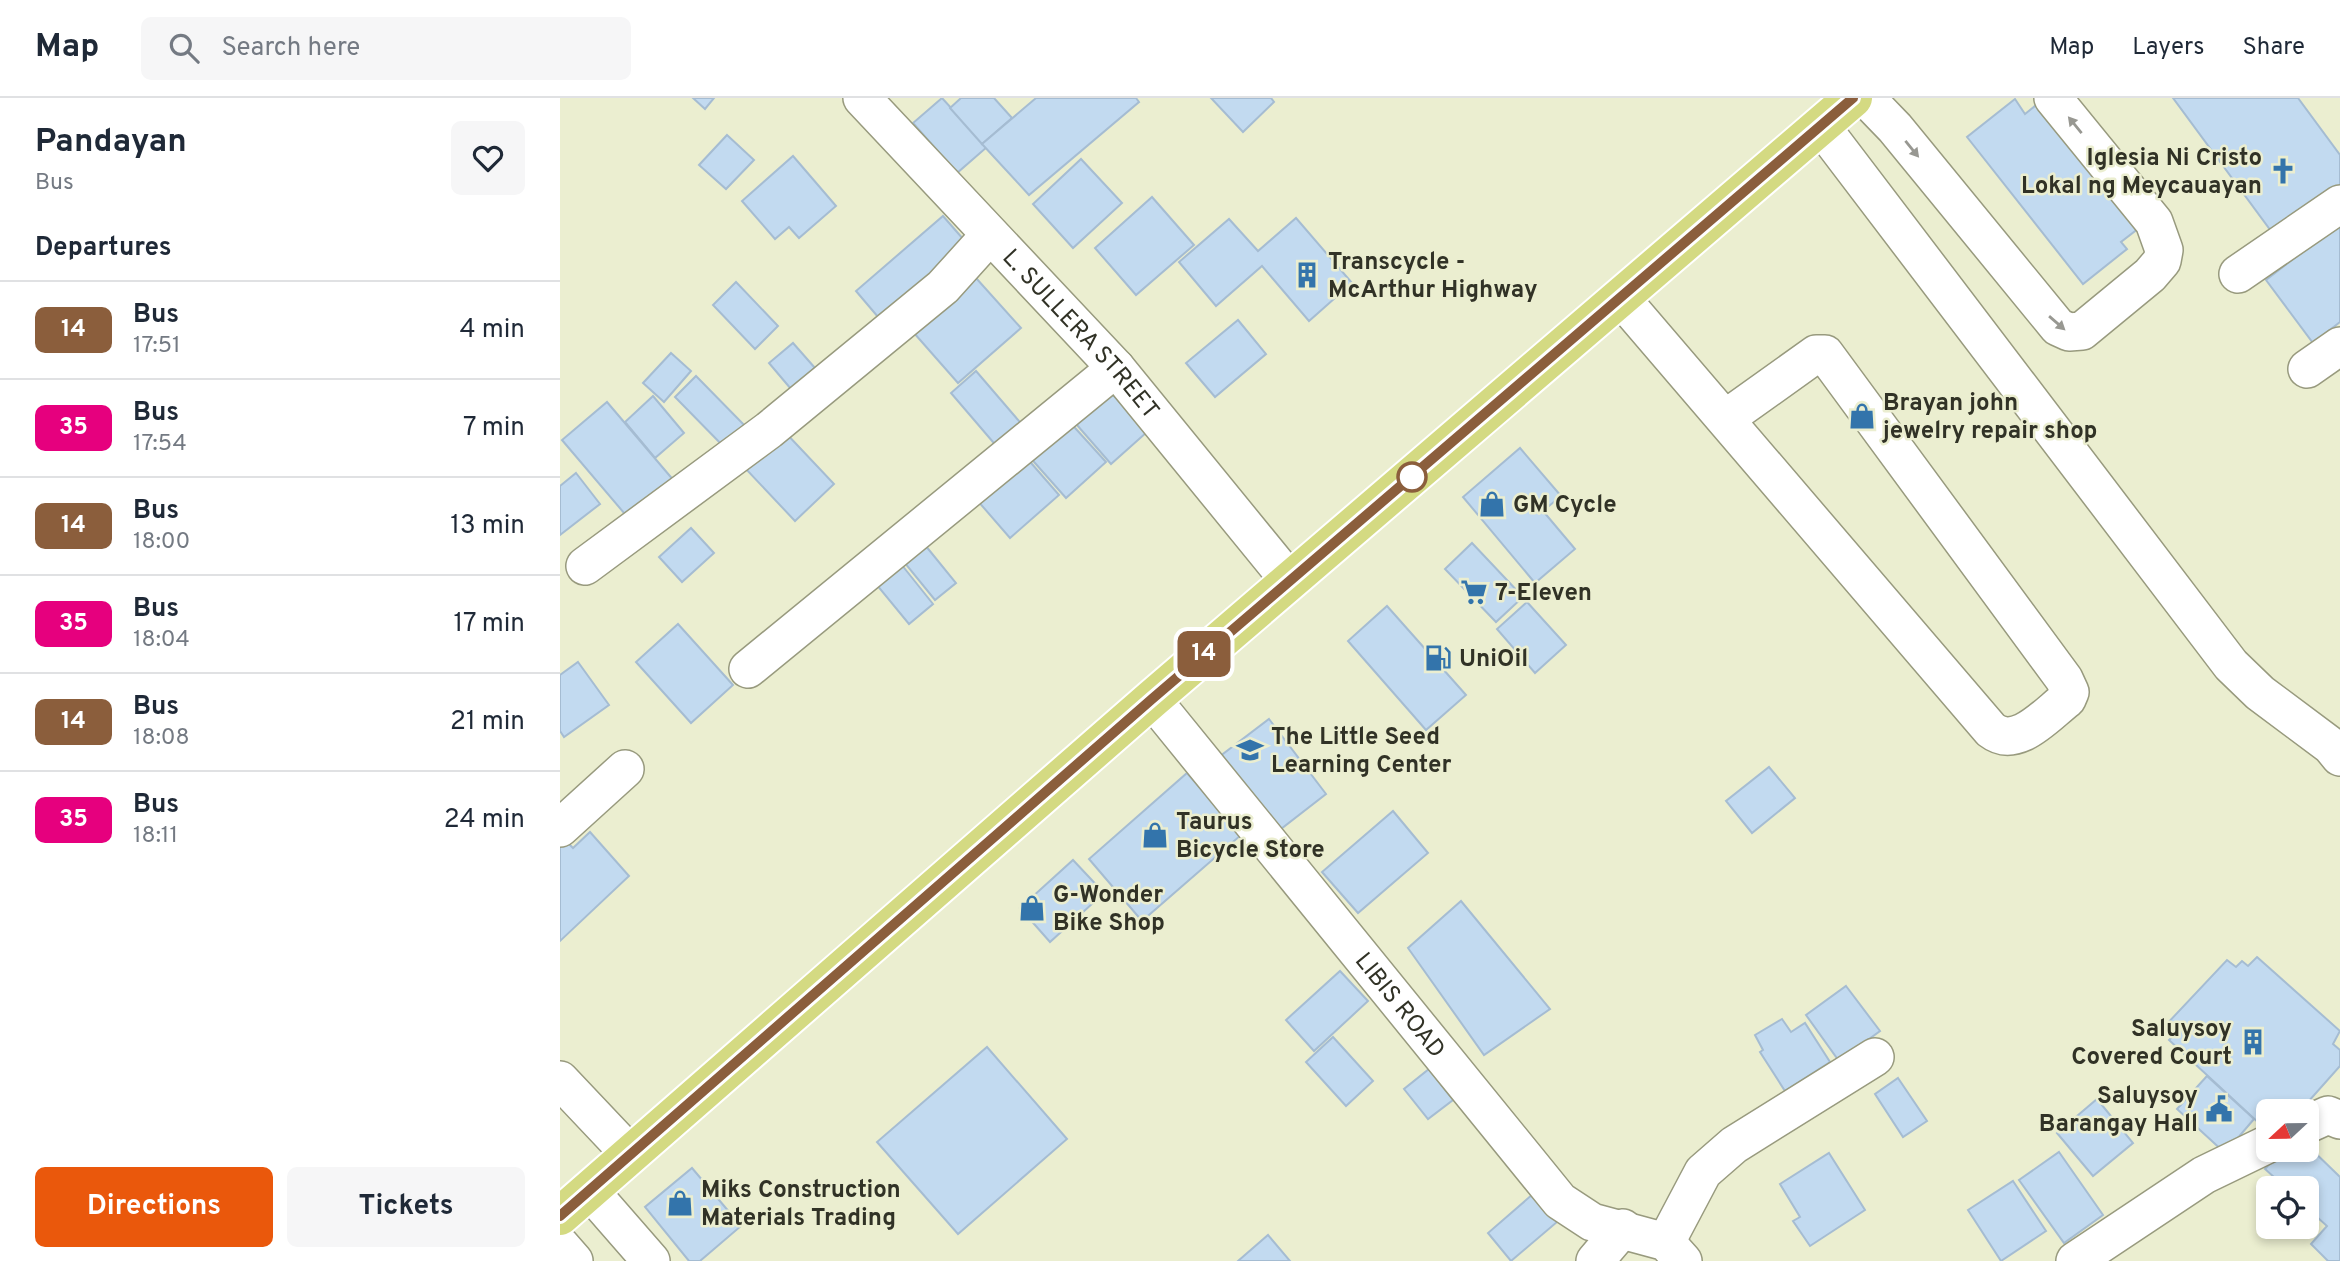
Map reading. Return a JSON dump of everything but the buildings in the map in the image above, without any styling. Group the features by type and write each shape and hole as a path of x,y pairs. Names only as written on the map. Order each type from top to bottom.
{"highway":[{"path":"560,1216 1289,580 1853,98"}],"street":[{"name":"L. SULLERA STREET","path":"862,98 1116,368 1289,580"},
{"path":"1866,98 1895,128 2058,327 2069,332 2082,331 2150,275 2162,261 2164,250 2154,222 2053,98"},
{"path":"1821,126 2231,665 2260,693 2331,746 2340,757"},
{"path":"2238,274 2340,204"},
{"path":"585,566 779,422 943,286 989,236"},
{"path":"1621,298 1991,730 2001,737 2017,737 2067,699 2070,692 2063,679 1825,354 1816,354 1725,419"},
{"path":"2307,369 2340,346"},
{"path":"748,669 1116,368"},
{"name":"LIBIS ROAD","path":"1152,699 1560,1201 1592,1222 1623,1228 1674,1252"},
{"path":"560,828 625,769"},
{"path":"1674,1252 1703,1172 1734,1145 1875,1057"},
{"path":"560,1080 630,1154"},
{"path":"2319,1119 2328,1115 2340,1120"},
{"path":"2075,1261 2204,1175 2256,1150"},
{"path":"590,1191 651,1261"},
{"path":"1595,1261 1623,1228"},
{"path":"560,1245 574,1261"}],"bus line":[{"name":"14","path":"560,1216 1289,580 1853,98"}],"place":[{"name":"Iglesia Ni Cristo Lokal ng Meycauayan","path":"2283,171"},
{"name":"Transcycle - McArthur Highway","path":"1307,275"},
{"name":"Brayan john jewelry repair shop","path":"1862,416"},
{"name":"GM Cycle","path":"1492,504"},
{"name":"7-Eleven","path":"1474,592"},
{"name":"UniOil","path":"1438,658"},
{"name":"The Little Seed Learning Center","path":"1250,750"},
{"name":"Taurus Bicycle Store","path":"1155,835"},
{"name":"G-Wonder Bike Shop","path":"1032,908"},
{"name":"Saluysoy Covered Court","path":"2253,1042"},
{"name":"Saluysoy Barangay Hall","path":"2219,1109"},
{"name":"Miks Construction Materials Trading","path":"680,1203"}]}
